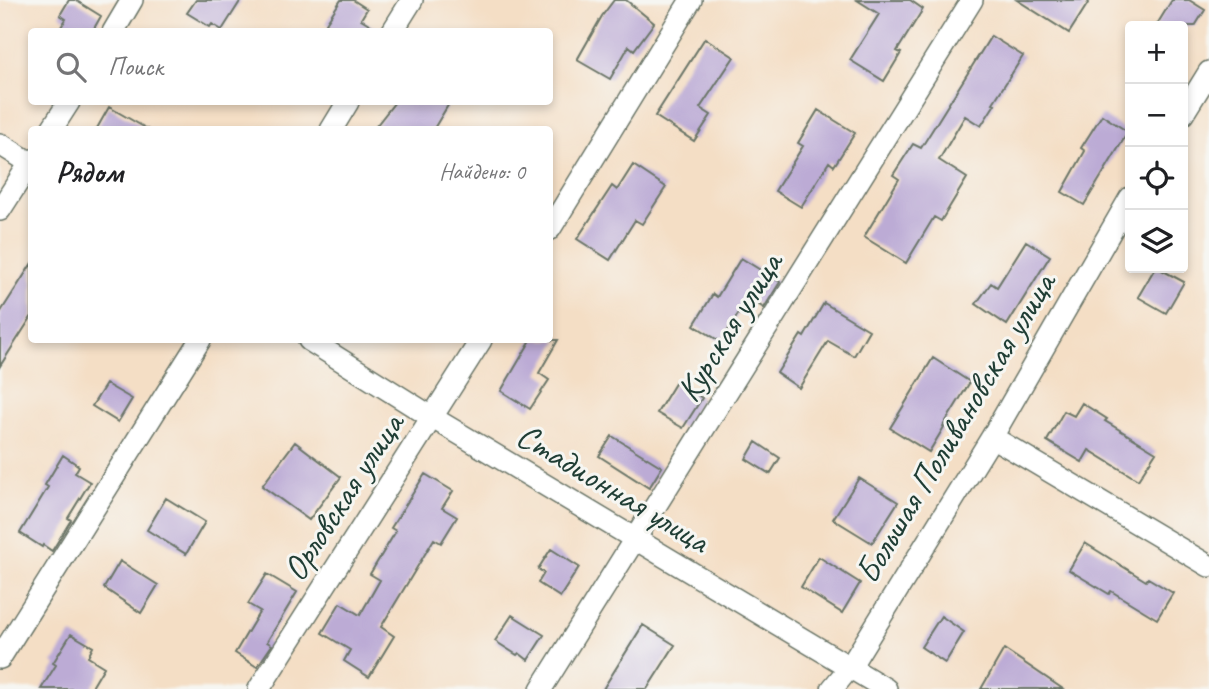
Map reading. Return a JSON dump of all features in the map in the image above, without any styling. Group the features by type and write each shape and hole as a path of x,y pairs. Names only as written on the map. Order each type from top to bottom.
{"street":[{"path":"115,28 132,0"},
{"path":"394,28 412,0"},
{"path":"553,224 691,0"},
{"name":"Курская улица","path":"541,689 972,0"},
{"path":"1188,106 1209,72"},
{"path":"54,126 67,105"},
{"path":"333,126 346,105"},
{"path":"0,144 28,160"},
{"path":"0,210 28,167"},
{"name":"Большая Поливановская улица","path":"832,689 850,667 992,437 1125,207"},
{"path":"0,658 198,343"},
{"name":"Стадионная улица","path":"314,343 433,418 886,689"},
{"name":"Орловская улица","path":"259,689 479,343"},
{"path":"992,437 1209,566"}],"building":[{"path":"69,0 75,0 101,16 94,28 60,28 66,19 60,15"},
{"path":"196,0 241,0 223,28 212,24 210,27 187,13"},
{"path":"341,0 353,0 367,9 361,19 376,28 333,28 326,23"},
{"path":"614,0 626,0 654,23 634,50 629,46 610,79 577,60"},
{"path":"857,0 910,0 923,9 897,51 901,53 884,81 850,60 879,14"},
{"path":"1017,0 1090,0 1069,33"},
{"path":"1172,0 1189,0 1205,10 1195,26 1188,26 1188,21 1159,21"},
{"path":"991,36 1023,56 981,126 965,116 939,160 967,178 941,221 934,217 906,263 864,237 899,179 893,175 913,144 921,148"},
{"path":"705,38 734,57 700,108 711,115 694,141 655,116"},
{"path":"393,105 448,105 435,126 376,126"},
{"path":"109,107 142,126 98,126"},
{"path":"818,110 855,133 834,166 829,162 801,207 775,191 803,146 798,143"},
{"path":"1102,115 1125,130 1125,137 1084,205 1062,192 1085,151 1081,148"},
{"path":"633,165 666,187 642,224 635,220 610,260 577,239 612,186 617,190"},
{"path":"1026,241 1050,256 1007,325 976,304 991,283 997,287"},
{"path":"741,258 780,282 764,308 748,298 721,342 694,325 713,294 717,297"},
{"path":"28,269 28,322 0,366 0,313"},
{"path":"1152,273 1167,273 1184,282 1166,313 1138,297"},
{"path":"824,303 869,330 854,356 828,341 799,388 777,373 801,335 804,337"},
{"path":"553,340 558,340 539,373 549,380 530,409 501,391 529,343 553,343"},
{"path":"933,358 970,382 929,452 890,428"},
{"path":"676,382 702,398 683,428 657,413"},
{"path":"106,384 132,399 118,422 92,406"},
{"path":"1082,403 1107,419 1105,421 1156,452 1138,480 1089,450 1082,462 1047,441 1064,411 1074,416"},
{"path":"612,436 662,467 649,488 599,456"},
{"path":"295,442 341,477 309,520 262,486"},
{"path":"756,442 780,458 770,474 746,459"},
{"path":"63,455 79,466 75,473 90,482 52,551 20,533 48,487 45,485"},
{"path":"425,474 453,491 442,508 457,517 441,543 434,539 381,627 394,636 369,677 344,661 350,650 322,633 340,603 360,615 380,580 370,574 396,531 391,528"},
{"path":"859,478 898,502 872,543 833,519"},
{"path":"166,498 205,522 186,554 147,530"},
{"path":"1085,543 1146,581 1148,578 1173,593 1157,619 1069,570"},
{"path":"551,549 579,567 560,597 538,583 544,573 538,569"},
{"path":"819,557 860,583 842,613 801,587"},
{"path":"120,561 158,585 141,613 104,588"},
{"path":"267,574 297,592 267,642 272,645 257,667 235,653 260,611 248,604"},
{"path":"512,615 544,635 528,660 495,641"},
{"path":"941,616 964,632 945,663 921,647"},
{"path":"643,625 675,645 647,689 603,689"},
{"path":"71,634 93,647 88,657 104,667 91,689 41,689 56,665 53,663"},
{"path":"1004,649 1063,689 981,689"}]}
